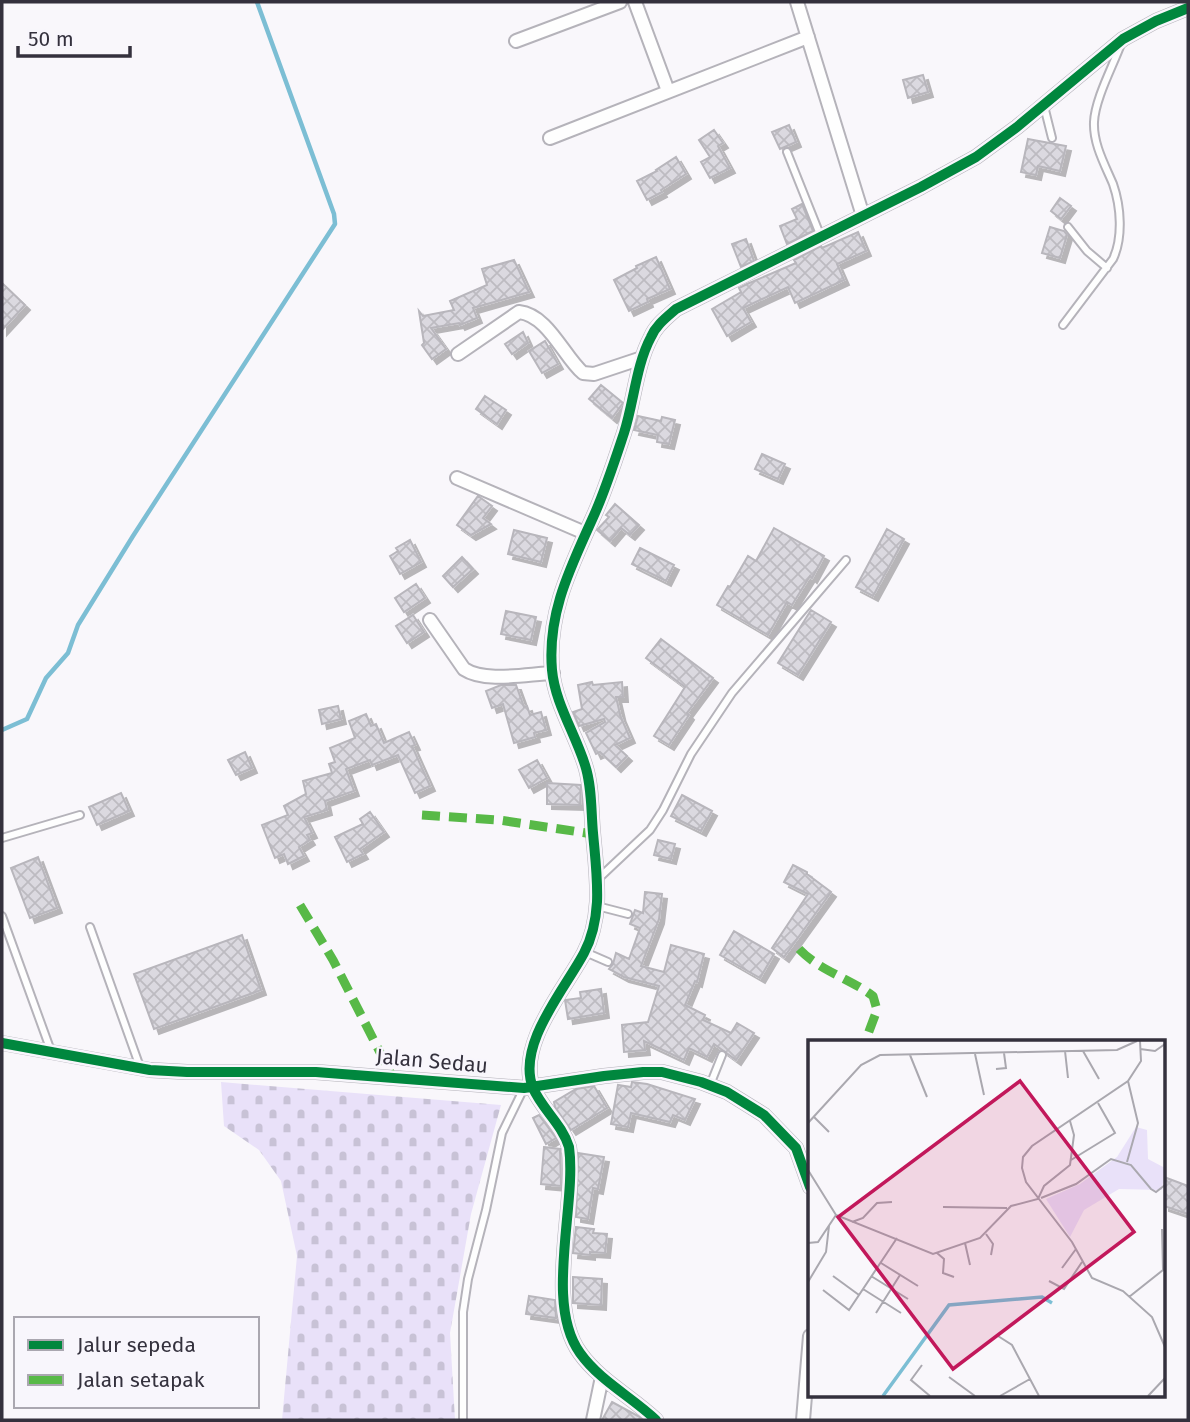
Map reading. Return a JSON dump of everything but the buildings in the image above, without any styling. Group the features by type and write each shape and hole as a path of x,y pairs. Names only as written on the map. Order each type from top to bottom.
{"street":[{"path":"516,41 620,2"},
{"path":"635,2 668,91"},
{"path":"797,2 863,216"},
{"path":"656,1420 602,1377 580,1353 569,1331 564,1300 569,1147 564,1134 529,1088 533,1047 553,1004 585,952 597,906 598,879 588,774 552,673 553,626 560,593 597,510 624,433 642,358 651,335 676,309 976,157 1123,39 1156,20 1188,8"},
{"path":"551,138 808,37"},
{"path":"458,354 519,312 531,316 544,327 583,373 594,374 642,358"},
{"path":"457,478 585,533"},
{"path":"430,620 464,669 471,674 486,676 552,673"},
{"name":"Jalan Sedau","path":"2,1043 140,1068 187,1072 316,1072 529,1088 643,1072 662,1072 710,1085 744,1101 782,1132 796,1148 808,1181"},
{"path":"803,1420 808,1360"},
{"path":"593,1420 602,1377"}],"lane":[{"path":"1063,326 1117,251 1119,211 1114,188 1101,159 1094,122 1097,107 1123,39"},
{"path":"1044,104 1052,138"},
{"path":"787,152 821,237"},
{"path":"1068,227 1087,251 1107,268"},
{"path":"598,879 650,830 710,722 732,692 846,560"},
{"path":"2,838 80,815"},
{"path":"597,906 628,914"},
{"path":"2,916 51,1051"},
{"path":"90,927 140,1068"},
{"path":"585,952 608,962"},
{"path":"710,1085 722,1055"},
{"path":"463,1420 462,1334 468,1279 483,1224 502,1133 529,1088"}],"green space":[{"path":"221,1082 501,1105 471,1214 450,1333 455,1420 282,1420 297,1256 281,1181 259,1150 224,1126"}],"waterway":[{"path":"2,730 27,719 46,678 68,653 78,625 133,536 335,224 334,214 257,2"}],"marked path":[{"path":"422,815 499,820 593,834"},
{"path":"300,905 333,960 392,1076"},
{"path":"799,949 816,963 873,996 877,1010 866,1040"}],"cycle path":[{"path":"656,1420 588,1363 570,1332 564,1308 563,1281 569,1197 569,1147 562,1131 537,1096 530,1071 531,1054 545,1018 589,941 597,902 589,781 554,682 551,648 553,628 563,589 603,494 624,433 646,348 656,329 676,309 976,157 1017,127 1123,39 1188,8"},
{"path":"2,1043 150,1070 316,1072 524,1088 604,1076 662,1072 727,1092 764,1115 796,1148 808,1181"}]}
